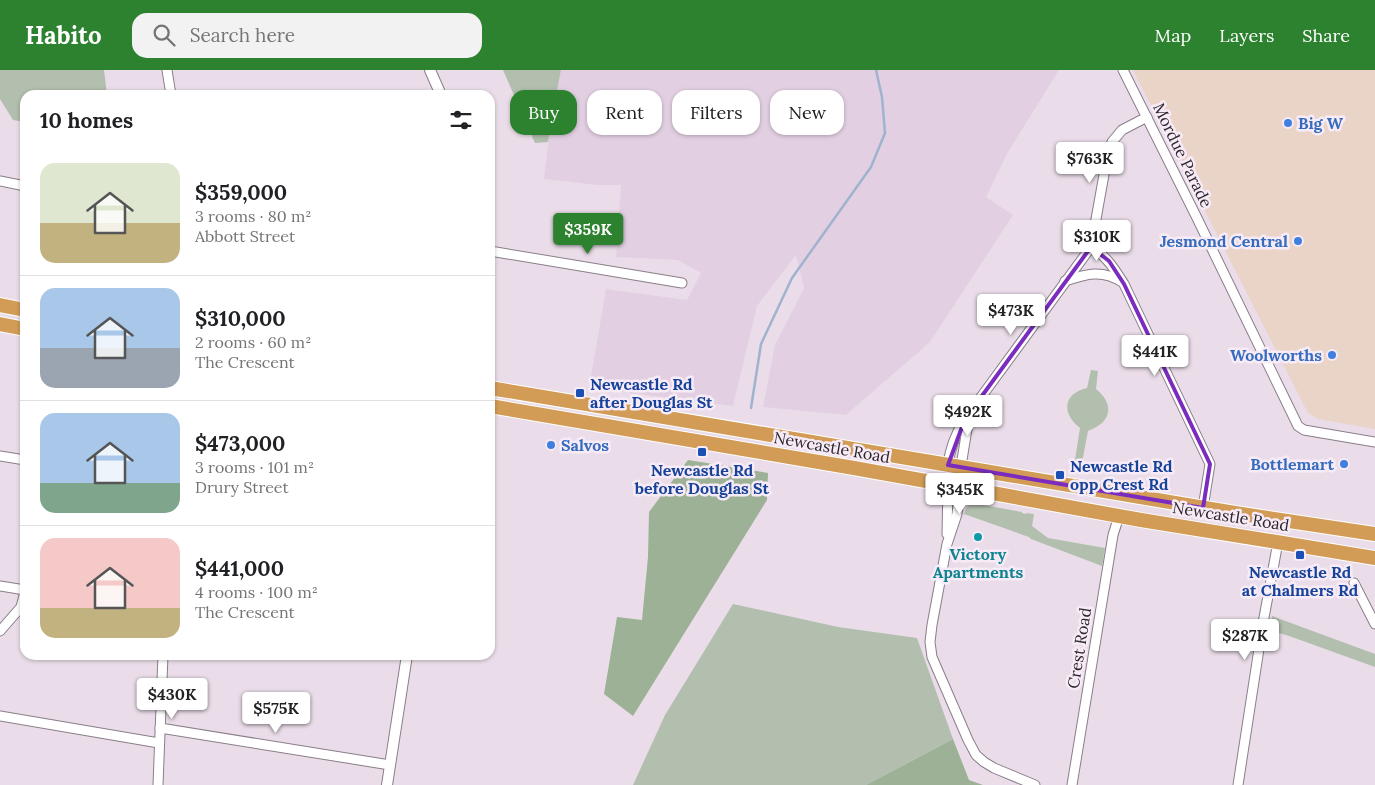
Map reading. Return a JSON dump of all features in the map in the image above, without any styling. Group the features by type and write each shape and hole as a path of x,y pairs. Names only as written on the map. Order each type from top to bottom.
{"highway":[{"path":"0,305 20,309"},
{"path":"0,324 20,328"},
{"name":"Newcastle Road","path":"495,389 1203,508 1375,534"},
{"name":"Newcastle Road","path":"495,407 1119,516 1375,558"},
{"path":"954,486 955,466"}],"street":[{"path":"167,70 169,90"},
{"path":"430,70 439,90"},
{"name":"Mordue Parade","path":"1123,70 1298,426 1304,430 1375,442"},
{"path":"955,466 962,457 967,429 976,404 1091,247 1107,158 1112,142 1122,130 1147,117"},
{"path":"0,182 20,185"},
{"path":"1091,247 1098,250 1108,261 1124,284 1210,464 1203,508"},
{"path":"495,252 682,283"},
{"path":"1065,282 1082,275 1103,274 1114,277 1124,284"},
{"path":"0,456 20,459"},
{"path":"954,486 947,544 932,625 930,642 932,656 976,755 994,768 1035,785"},
{"name":"Crest Road","path":"1072,785 1113,535 1119,516"},
{"path":"1238,785 1263,623 1278,542"},
{"path":"1354,583 1375,624"},
{"path":"0,586 20,590"},
{"path":"0,631 20,608"},
{"path":"158,785 163,660"},
{"path":"387,785 406,660"},
{"path":"0,716 159,743"},
{"path":"160,728 390,765"}],"highlighted area":[{"path":"1091,247 1109,261 1124,284 1210,464 1203,508 948,465 965,419"}],"shaded area":[{"path":"561,70 1059,70 1008,152 986,197 1013,215 930,342 846,415 763,407 775,345 804,288 796,255 757,306 733,406 589,388 606,289 687,300 701,273 678,260 616,257 621,185 598,185 544,179 549,135 577,135 577,90 557,90"},
{"name":"Jesmond Central","path":"1133,70 1375,70 1375,429 1318,419 1308,413"}],"green space":[{"path":"0,70 104,70 106,90 20,90 20,121 13,120 0,99"},
{"path":"503,70 561,70 557,90 512,90"},
{"path":"531,135 549,135 548,142 535,143"},
{"path":"1091,370 1098,371 1096,389 1106,400 1108,413 1101,423 1088,431 1081,468 1074,466 1080,428 1070,417 1067,405 1073,395 1087,388"},
{"path":"688,460 768,473 767,500 633,716 604,694 617,617 642,620 648,557 649,512"},
{"path":"972,503 1034,514 1032,526 1048,538 1105,548 1102,566 964,514 967,507"},
{"path":"733,604 838,627 917,638 953,739 866,785 633,785 665,715"},
{"path":"1272,616 1375,654 1375,667 1270,630"},
{"path":"953,739 969,780 983,785 866,785"}],"waterway":[{"path":"751,408 761,344 792,278 871,167 885,133 882,97 876,70"}],"place":[{"name":"Big W","path":"1288,123"},
{"name":"Jesmond Central","path":"1298,241"},
{"name":"Woolworths","path":"1332,355"},
{"name":"Newcastle Rd after Douglas St","path":"580,393"},
{"name":"Salvos","path":"551,445"},
{"name":"Newcastle Rd before Douglas St","path":"702,452"},
{"name":"Bottlemart","path":"1344,464"},
{"name":"Newcastle Rd opp Crest Rd","path":"1060,475"},
{"name":"Victory Apartments","path":"978,537"},
{"name":"Newcastle Rd at Chalmers Rd","path":"1300,555"}]}
